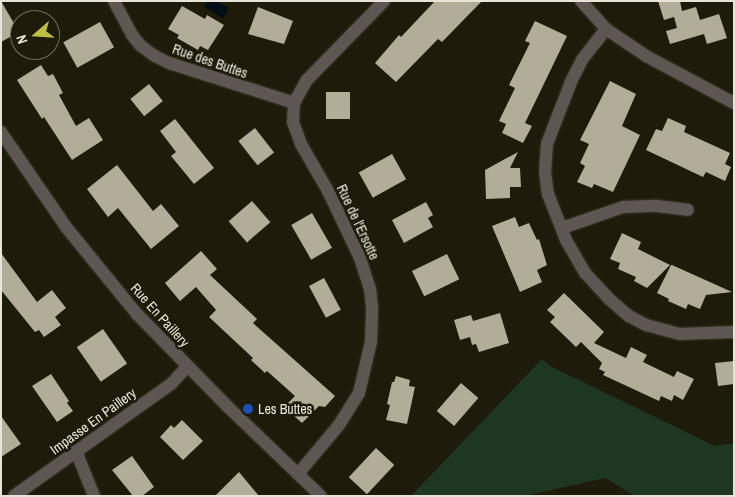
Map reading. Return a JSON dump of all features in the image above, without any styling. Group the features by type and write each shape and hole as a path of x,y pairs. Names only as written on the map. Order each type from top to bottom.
{"street":[{"name":"Rue des Buttes","path":"114,1 132,34 142,46 155,56 169,63 294,103"},
{"path":"294,103 307,80 384,1"},
{"path":"581,1 606,29 646,56 734,103"},
{"path":"606,29 582,60 571,82 547,144 545,171 548,194 562,228 586,274 608,298 629,316 646,325 679,334 734,332"},
{"name":"Rue de l'Ersotte","path":"294,103 294,122 302,144 328,191 359,256 370,289 372,307 371,342 359,393 339,425 298,474"},
{"name":"Rue En Paillery","path":"1,132 76,240 137,314 187,367 321,496"},
{"path":"562,228 623,207 657,206 688,210"},
{"name":"Impasse En Paillery","path":"14,496 171,384 187,367"},
{"path":"76,451 94,496"}],"green space":[{"path":"542,359 550,366 715,446 734,443 734,496 635,496 605,478 525,496 411,496"}],"shaded area":[{"path":"207,1 217,1 229,8 223,18 204,7"}],"building":[{"path":"1,1 10,16 10,37 1,42"},
{"path":"435,1 482,1 442,42 438,39 396,82 375,63 399,35 401,37"},
{"path":"658,1 680,1 682,11 696,7 700,20 719,14 727,38 707,44 704,34 670,44 666,31 677,28 674,17 664,20"},
{"path":"182,6 205,19 207,15 224,25 208,50 200,46 198,50 177,38 179,35 168,29"},
{"path":"258,7 293,21 284,44 248,34"},
{"path":"535,21 567,36 525,123 532,126 523,143 502,133 506,124 499,121 515,88 509,85 530,43 525,41"},
{"path":"100,22 114,47 77,68 63,42"},
{"path":"41,65 48,76 53,74 63,93 59,95 76,126 89,118 103,140 72,160 17,80"},
{"path":"610,81 636,94 622,126 640,135 613,192 594,184 592,188 577,182 585,166 580,163 589,144 580,140"},
{"path":"149,84 163,101 144,116 130,99"},
{"path":"326,92 350,92 350,119 326,119"},
{"path":"668,118 686,126 684,132 730,153 725,164 731,167 725,181 706,172 703,177 646,150 656,129 662,131"},
{"path":"175,119 214,168 194,184 171,156 176,152 160,131"},
{"path":"255,128 274,152 258,165 238,141"},
{"path":"518,152 510,168 520,168 521,187 510,187 510,198 486,199 485,170"},
{"path":"392,154 406,179 373,198 359,172"},
{"path":"117,165 153,211 161,204 179,226 151,249 118,208 108,217 87,189"},
{"path":"252,201 270,222 247,242 229,221"},
{"path":"426,202 433,215 428,218 433,227 404,243 392,220"},
{"path":"312,213 332,248 311,260 291,225"},
{"path":"515,217 519,227 529,223 537,240 539,239 547,265 537,270 542,282 520,292 492,226"},
{"path":"622,233 641,242 638,249 670,265 647,288 634,281 636,277 618,269 620,263 610,259"},
{"path":"201,251 217,269 210,275 257,319 253,323 335,396 325,407 319,406 302,423 284,407 295,396 267,371 265,373 251,360 253,358 209,317 216,310 196,287 180,301 165,283"},
{"path":"1,253 37,302 52,290 66,308 55,317 61,325 44,337 39,330 35,332 1,290"},
{"path":"447,254 459,279 424,296 412,271"},
{"path":"671,265 732,292 706,295 700,309 688,304 686,309 668,301 669,299 657,293"},
{"path":"324,278 341,310 326,318 309,286"},
{"path":"564,293 604,332 594,343 626,358 631,347 647,355 643,362 674,377 677,371 694,379 683,400 674,395 672,401 661,396 659,401 603,375 605,372 599,369 602,363 581,342 576,347 550,322 555,317 547,310"},
{"path":"500,313 509,343 479,352 476,344 472,345 470,337 460,340 454,320 471,315 473,321"},
{"path":"103,329 127,363 101,382 77,347"},
{"path":"734,361 734,384 718,386 715,363"},
{"path":"51,374 69,401 67,403 73,411 57,422 32,386"},
{"path":"396,376 410,380 409,386 415,387 407,424 386,420 390,405 387,404 392,382 394,382"},
{"path":"461,383 478,398 454,426 437,411"},
{"path":"1,416 21,444 1,457"},
{"path":"182,420 203,441 183,460 160,437 171,425 174,428"},
{"path":"376,448 394,465 367,494 349,477"},
{"path":"132,456 154,487 142,496 133,496 112,470"},
{"path":"239,472 259,496 215,496"}],"place":[{"name":"Les Buttes","path":"248,409"}]}
